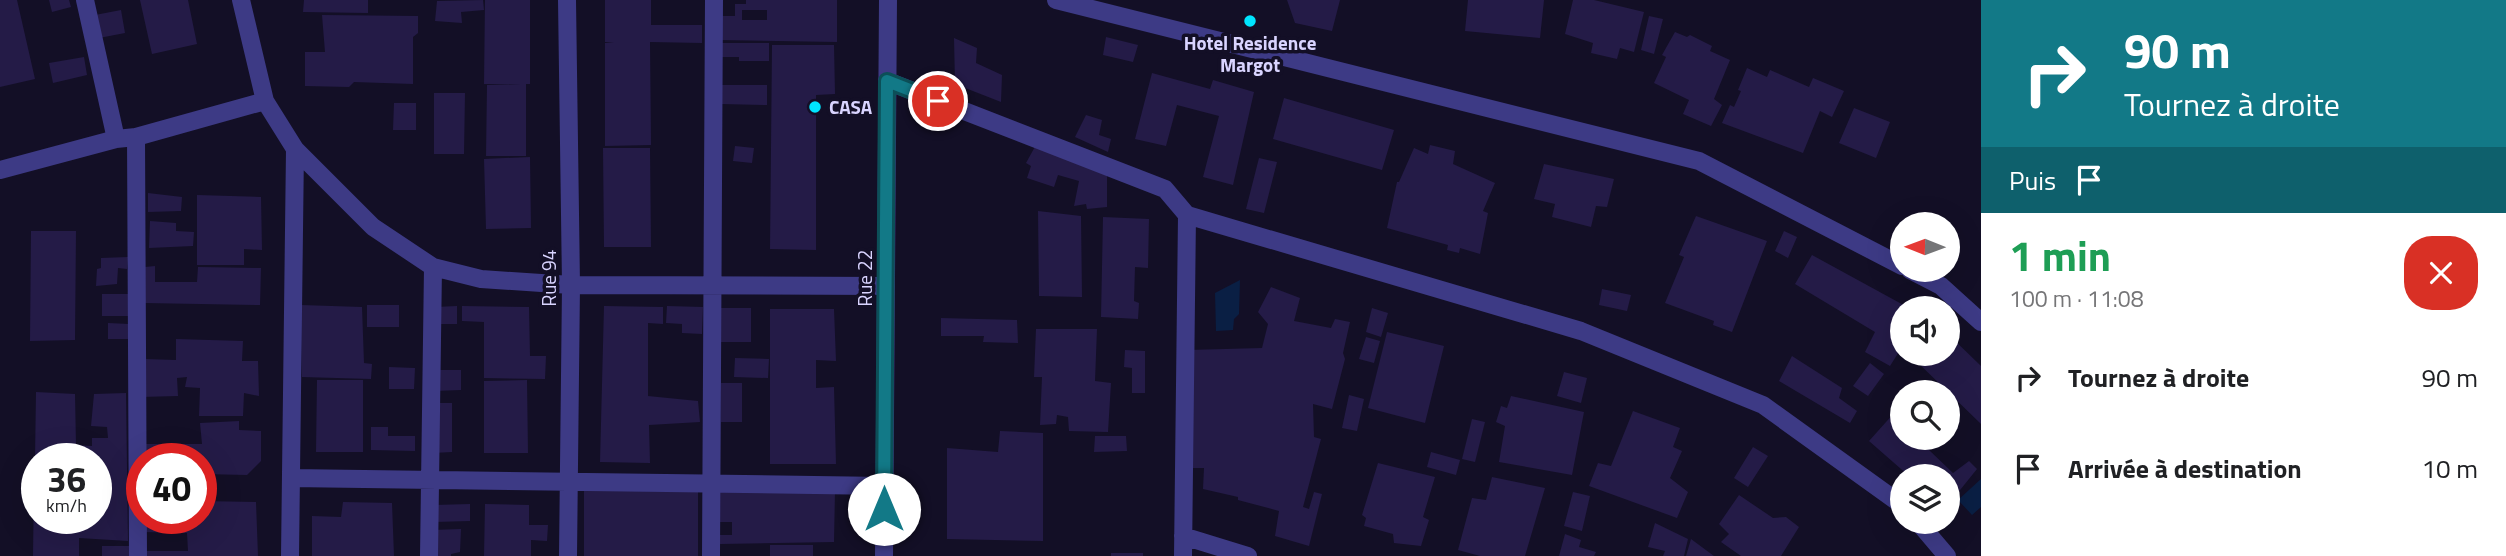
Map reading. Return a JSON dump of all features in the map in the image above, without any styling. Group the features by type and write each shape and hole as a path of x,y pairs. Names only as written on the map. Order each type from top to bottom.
{"street":[{"path":"85,0 116,139"},
{"path":"242,0 265,101 295,149 373,227 433,267 481,279 571,285 886,286"},
{"name":"Rue 94","path":"567,0 571,285 568,556"},
{"path":"711,556 714,0"},
{"name":"Rue 22","path":"884,556 888,0"},
{"path":"1056,0 1699,160 1890,259"},
{"path":"887,81 1165,189 1187,215 1581,331 1763,405 1890,496"},
{"path":"0,170 116,139 136,137 265,101"},
{"path":"136,137 138,556"},
{"path":"290,556 295,149"},
{"path":"1183,556 1187,215"},
{"path":"429,556 433,267"},
{"path":"1933,282 1981,322"},
{"path":"291,478 885,486"},
{"path":"1928,534 1947,556"},
{"path":"1183,536 1248,556"}],"water":[{"path":"1240,280 1239,314 1234,319 1233,330 1216,331 1215,293"},
{"path":"1981,479 1981,507 1972,515 1960,502 1960,498"}],"building":[{"path":"0,0 17,0 35,79 0,87"},
{"path":"49,0 69,0 71,7 52,12"},
{"path":"140,0 188,0 197,44 152,54"},
{"path":"304,0 368,0 368,13 303,12"},
{"path":"483,0 484,10 461,12 462,23 435,21 437,1"},
{"path":"485,0 530,0 530,84 526,84 526,156 486,156 487,85 521,84 484,84"},
{"path":"605,0 651,0 651,25 702,25 702,43 650,42 651,145 605,146 605,43 614,42 605,42"},
{"path":"746,0 837,0 837,42 718,40 719,16 735,16 735,4 746,4","holes":["742,10 767,10 767,20 742,20"]},
{"path":"1287,0 1340,0 1332,31 1295,23"},
{"path":"1468,0 1544,0 1540,38 1465,31"},
{"path":"1573,0 1594,0 1644,12 1634,52 1620,48 1617,59 1591,53 1593,43 1565,34"},
{"path":"121,10 125,33 99,38 95,15"},
{"path":"322,15 418,16 418,33 413,37 413,84 354,82 349,87 305,86 305,52 325,52"},
{"path":"1649,16 1663,19 1654,54 1641,50"},
{"path":"1675,32 1687,37 1690,35 1712,46 1710,51 1730,60 1714,99 1722,105 1711,126 1683,114 1689,100 1654,83 1666,57 1662,55"},
{"path":"1106,37 1138,45 1133,62 1103,55"},
{"path":"954,38 977,48 976,63 1002,75 1001,102 955,84"},
{"path":"719,43 769,43 769,61 739,61 739,57 719,57"},
{"path":"772,45 834,45 835,94 816,95 816,250 770,249"},
{"path":"84,57 87,75 53,83 49,63"},
{"path":"1747,68 1767,77 1770,70 1809,87 1813,78 1844,91 1832,117 1820,111 1803,153 1722,123 1730,105 1734,107"},
{"path":"1152,73 1210,89 1213,80 1254,92 1233,185 1203,177 1219,116 1177,105 1166,146 1135,139"},
{"path":"721,85 767,85 767,105 721,104"},
{"path":"434,93 465,93 464,154 434,154"},
{"path":"1284,98 1394,130 1382,170 1273,139"},
{"path":"394,103 416,103 416,130 393,130"},
{"path":"1854,108 1890,122 1876,158 1839,143"},
{"path":"1086,115 1102,120 1099,135 1111,139 1108,152 1075,137"},
{"path":"1037,143 1107,175 1107,207 1087,209 1086,204 1074,206 1079,181 1058,175 1054,187 1027,178 1031,166 1026,163"},
{"path":"1430,145 1455,151 1453,164 1495,183 1483,211 1488,213 1480,254 1460,248 1459,253 1447,250 1448,245 1387,228 1397,182 1414,148 1428,154"},
{"path":"735,146 754,148 752,163 733,161"},
{"path":"603,148 650,148 651,247 604,247"},
{"path":"530,157 531,228 486,229 484,159"},
{"path":"1259,158 1277,162 1264,213 1246,209"},
{"path":"1544,164 1614,179 1607,207 1596,206 1591,227 1552,217 1555,204 1534,199"},
{"path":"148,193 182,197 181,211 148,212"},
{"path":"197,195 261,197 262,250 244,249 244,265 197,265"},
{"path":"1038,211 1081,216 1082,297 1039,296"},
{"path":"1696,216 1767,241 1732,332 1713,325 1714,321 1665,303 1684,257 1679,255"},
{"path":"1103,217 1149,219 1148,268 1135,267 1134,301 1139,303 1138,319 1101,317"},
{"path":"150,221 176,223 176,231 194,232 193,246 149,248"},
{"path":"31,231 76,231 75,340 30,341"},
{"path":"1784,231 1797,237 1788,258 1775,251"},
{"path":"1812,255 1890,298 1890,366 1865,352 1875,332 1795,284"},
{"path":"128,257 127,269 118,268 117,284 96,286 101,258"},
{"path":"155,266 155,282 197,282 198,267 261,268 260,305 144,303 145,267"},
{"path":"1271,287 1300,298 1294,321 1331,328 1335,319 1350,322 1343,353 1345,359 1332,409 1313,404 1314,437 1321,439 1303,507 1309,509 1314,492 1322,494 1309,546 1275,536 1279,511 1203,489 1204,468 1192,468 1188,350 1262,348 1268,324 1258,312"},
{"path":"1602,289 1631,295 1627,311 1599,305"},
{"path":"102,294 128,294 128,316 102,316"},
{"path":"301,305 362,307 364,363 372,364 371,379 302,377"},
{"path":"367,305 399,305 399,327 367,327"},
{"path":"457,306 457,324 435,324 435,307"},
{"path":"462,306 529,307 530,356 546,356 545,379 484,378 484,322 462,321"},
{"path":"604,306 663,307 663,324 648,323 648,396 698,401 700,422 649,425 650,463 600,462"},
{"path":"667,306 703,307 702,334 682,333 682,324 666,323"},
{"path":"721,308 751,308 751,342 721,342"},
{"path":"1372,308 1388,313 1381,337 1366,332"},
{"path":"770,309 834,309 836,361 816,360 816,388 834,387 836,464 770,464"},
{"path":"941,318 1017,320 1018,343 983,342 984,336 941,336"},
{"path":"108,323 129,324 129,339 108,339"},
{"path":"1036,329 1097,329 1095,381 1111,383 1108,432 1069,431 1068,417 1057,415 1056,424 1040,425 1042,377 1034,377"},
{"path":"1387,332 1444,346 1425,423 1368,408"},
{"path":"1366,337 1380,341 1374,363 1359,359"},
{"path":"176,339 243,341 242,361 258,361 259,396 244,393 243,416 199,416 200,388 185,387 187,377 177,378 178,396 140,397 144,359 176,360"},
{"path":"1960,346 1981,366 1981,424 1960,404 1960,380 1936,380 1921,366 1960,366"},
{"path":"1125,350 1145,351 1145,393 1132,393 1132,368 1124,367"},
{"path":"1792,356 1842,388 1839,398 1857,411 1850,423 1779,381"},
{"path":"735,358 769,359 768,378 734,377"},
{"path":"1870,363 1884,374 1868,396 1853,386"},
{"path":"389,367 415,368 414,389 389,389"},
{"path":"434,370 461,370 461,390 434,391"},
{"path":"1564,372 1587,378 1581,403 1557,396"},
{"path":"317,380 363,380 363,452 316,452"},
{"path":"527,380 528,453 484,453 484,381"},
{"path":"721,383 742,383 742,422 721,422"},
{"path":"36,392 75,394 76,443 35,443"},
{"path":"126,393 128,541 79,538 79,556 33,556 33,534 112,534 112,443 92,443 92,438 108,438 107,427 91,426 94,394"},
{"path":"1349,395 1364,399 1357,431 1342,428"},
{"path":"1511,396 1584,412 1572,475 1499,462 1505,426 1496,422 1501,406 1507,408"},
{"path":"433,403 452,403 452,452 433,453"},
{"path":"1633,411 1680,428 1673,447 1682,451 1670,478 1688,492 1677,518 1589,486 1598,463 1611,466"},
{"path":"1890,418 1890,450 1929,450 1944,464 1895,464 1869,441"},
{"path":"1472,419 1485,422 1475,462 1462,459"},
{"path":"239,421 239,430 261,431 261,461 247,475 217,474 217,443 202,443 200,423"},
{"path":"371,427 388,427 388,436 415,436 415,451 371,450"},
{"path":"1000,431 1043,433 1043,541 947,539 947,448 998,452"},
{"path":"1095,436 1126,436 1127,451 1094,452"},
{"path":"1753,447 1768,456 1748,487 1734,478"},
{"path":"1431,452 1460,460 1456,475 1427,467"},
{"path":"1969,461 1977,469 1960,490 1960,468"},
{"path":"1378,463 1435,477 1423,517 1429,520 1421,546 1394,543 1393,534 1364,526 1366,518 1362,515"},
{"path":"1492,477 1545,488 1525,556 1480,556 1458,550 1472,498 1486,500"},
{"path":"584,490 698,492 698,556 584,556"},
{"path":"717,490 835,491 834,542 720,544 720,535 732,535 732,522 718,522"},
{"path":"1573,492 1590,496 1582,531 1564,526"},
{"path":"1739,495 1773,518 1786,517 1799,527 1781,556 1741,556 1721,542 1729,534 1719,524"},
{"path":"217,501 256,502 258,556 144,556 144,551 188,551 187,534 217,534"},
{"path":"343,502 392,503 394,556 312,556 312,516 341,517"},
{"path":"470,504 470,521 434,522 434,505"},
{"path":"485,504 529,505 529,525 548,525 547,541 531,540 531,556 484,556"},
{"path":"1655,523 1688,539 1684,556 1663,556 1665,551 1648,547"},
{"path":"461,529 460,552 451,556 433,556 432,530"},
{"path":"1565,534 1581,540 1579,547 1596,552 1594,556 1559,556"},
{"path":"1691,539 1714,556 1686,556"},
{"path":"770,545 813,545 813,556 770,556"},
{"path":"102,546 129,546 129,556 102,556"},
{"path":"1111,553 1143,553 1143,556 1111,556"}],"place":[{"name":"Hotel Residence Margot","path":"1250,21"},
{"name":"CASA","path":"815,107"}],"route":[{"path":"884,509 887,81 938,101"}]}
